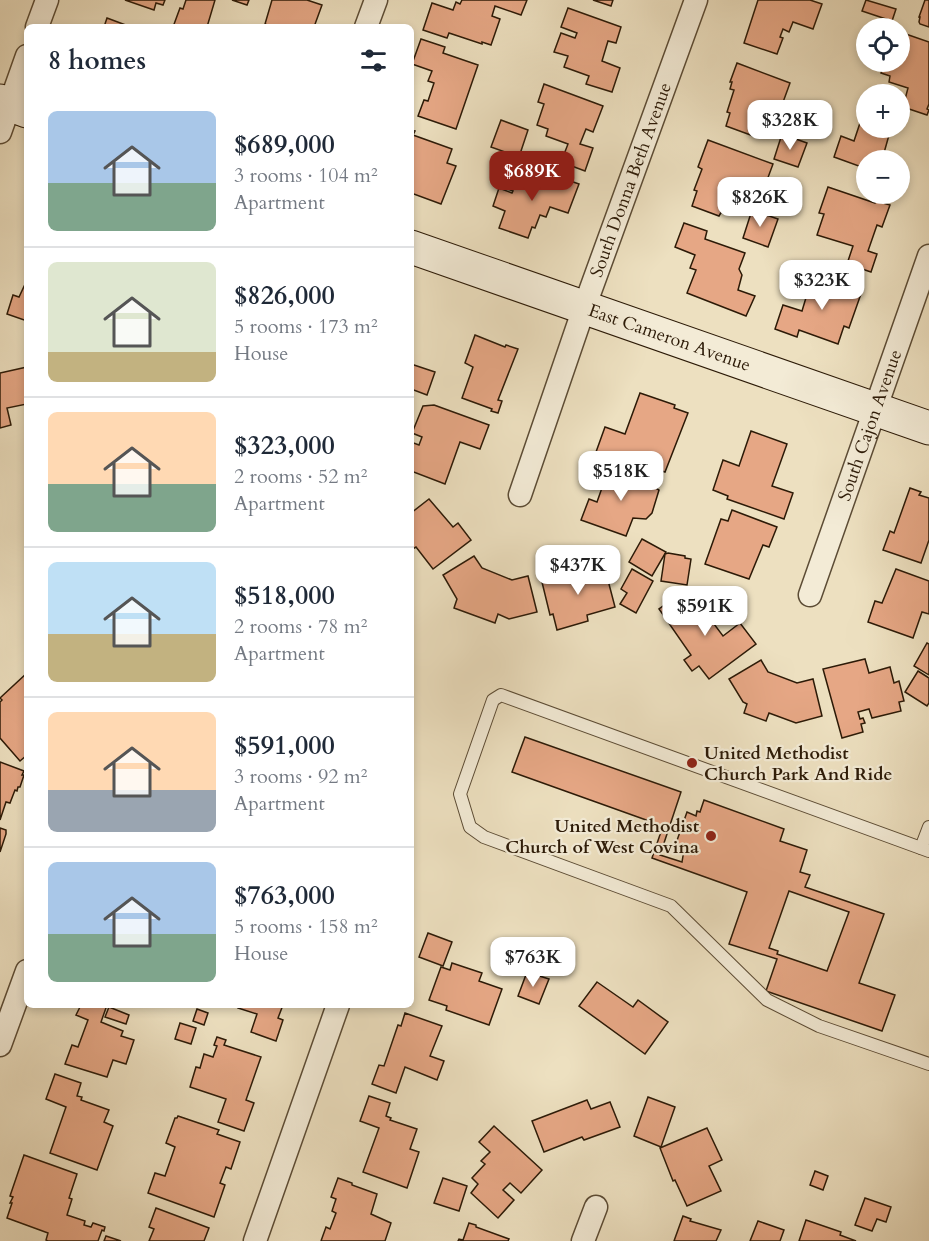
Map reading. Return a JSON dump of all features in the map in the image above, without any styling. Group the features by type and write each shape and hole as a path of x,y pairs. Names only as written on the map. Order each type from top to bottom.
{"main road":[{"name":"East Cameron Avenue","path":"414,248 929,428"}],"street":[{"path":"38,24 47,0"},
{"path":"367,24 376,0"},
{"name":"South Donna Beth Avenue","path":"520,495 584,308 696,0"},
{"path":"9,112 24,65"},
{"name":"South Cajon Avenue","path":"810,595 929,256"},
{"path":"0,1045 24,979"},
{"path":"255,1241 337,1008"},
{"path":"583,1241 596,1207"}],"lane":[{"path":"929,827 925,850 501,695 493,700 460,794 470,827 484,837 671,906 768,1000 819,1026 929,1064"}],"building":[{"path":"125,0 165,0 163,5 156,3 154,10"},
{"path":"186,0 215,0 208,24 174,24 180,8 183,9"},
{"path":"232,0 249,0 247,5"},
{"path":"272,0 307,0 322,5 315,24 265,24"},
{"path":"462,0 527,0 521,15 495,6 492,16 500,19 491,45 449,33 447,38 423,30 432,3 453,10 456,2 460,4"},
{"path":"593,0 613,0 611,6"},
{"path":"758,0 810,0 822,4 813,29 793,22 789,32 783,29 780,37 783,38 777,54 744,43"},
{"path":"866,0 896,9 893,18 883,18 862,11"},
{"path":"925,0 929,0 929,27 919,22"},
{"path":"568,8 621,27 616,43 608,41 602,61 620,68 612,92 586,84 589,76 564,67 568,56 554,52 561,33 575,38 577,33 561,27"},
{"path":"107,18 123,24 105,24"},
{"path":"910,35 929,42 929,104 927,109 929,110 927,115 910,109 910,84 889,82 890,76 881,73 910,72"},
{"path":"421,39 445,47 443,53 478,65 456,129 418,116 424,100 428,101 434,83 428,81 432,71 414,65"},
{"path":"737,63 790,83 782,105 777,103 766,133 758,130 756,137 726,126 730,113 727,112 734,90 730,89 732,82 730,82"},
{"path":"544,84 603,106 593,132 586,129 580,144 593,148 585,171 561,162 568,144 546,136 548,129 537,125 544,104 538,102"},
{"path":"501,120 528,130 519,157 491,147"},
{"path":"782,134 807,143 798,167 774,159"},
{"path":"414,135 452,149 447,163 456,166 441,204 414,194"},
{"path":"856,135 856,138 888,138 885,150 856,150 856,165 834,157 841,136 854,141"},
{"path":"708,140 773,164 763,191 740,182 728,213 722,211 719,216 692,206 697,191 694,190 702,169 698,167"},
{"path":"513,171 553,185 556,176 579,184 568,213 550,207 546,217 540,215 528,238 499,228 505,211 493,206 499,188 512,193 513,191 507,189"},
{"path":"828,187 856,197 856,204 890,205 882,227 877,225 868,251 877,254 871,272 847,264 853,246 817,235 824,214 819,213"},
{"path":"752,210 778,219 768,247 743,238"},
{"path":"684,223 707,231 705,239 745,253 739,269 742,275 738,290 755,296 746,316 687,293 696,270 690,268 695,255 675,247"},
{"path":"815,276 862,291 849,328 844,326 838,344 799,330 797,337 775,329 783,305 802,311 811,281"},
{"path":"24,286 24,320 7,314 13,295 19,297"},
{"path":"475,335 505,347 506,345 518,349 498,400 502,401 498,413 462,398 473,367 465,363"},
{"path":"414,365 435,372 427,395 414,390"},
{"path":"24,368 24,405 7,408 11,425 0,428 0,373"},
{"path":"640,393 675,405 674,408 688,413 665,472 652,468 651,471 596,452 605,427 625,434"},
{"path":"434,405 489,425 480,449 460,442 445,484 414,472 414,443 419,445 422,437 414,434 414,428 423,406"},
{"path":"751,431 787,444 772,486 793,493 784,519 727,499 728,496 713,490 723,460 739,466"},
{"path":"609,468 653,483 652,486 659,490 652,513 646,519 633,518 626,536 581,520 589,499 597,502"},
{"path":"910,488 921,492 919,495 929,498 929,540 921,563 883,550 890,531 894,533"},
{"path":"429,499 453,527 458,523 471,540 433,569 416,547 414,548 414,511"},
{"path":"732,510 777,527 769,547 763,545 749,579 705,564 721,519 728,521"},
{"path":"642,539 666,552 652,576 629,562"},
{"path":"665,554 691,559 687,585 661,581"},
{"path":"474,556 482,568 512,580 528,576 537,612 509,619 498,614 495,623 454,608 457,599 443,575"},
{"path":"604,565 615,607 587,615 588,621 557,630 553,614 550,615 541,578 559,573 560,579 571,576 570,573"},
{"path":"632,569 653,581 636,613 620,604 627,593 621,589"},
{"path":"896,569 929,581 929,614 922,612 913,638 868,622 875,601 882,603"},
{"path":"681,593 690,605 696,600 723,636 740,623 756,644 709,679 699,666 692,671 684,660 691,655 659,609"},
{"path":"927,643 929,644 929,675 914,666"},
{"path":"865,659 869,673 890,667 894,683 899,681 904,701 899,702 901,711 872,718 869,709 858,712 860,719 863,718 865,723 861,724 863,732 842,738 823,669"},
{"path":"761,660 768,672 797,683 813,679 822,716 796,723 769,713 766,721 744,713 747,704 743,702 729,679"},
{"path":"918,671 929,678 927,706 905,692"},
{"path":"24,676 24,758 20,761 0,738 0,702 2,700 0,698"},
{"path":"525,737 681,792 660,855 682,862 684,850 675,846 687,812 696,816 704,800 784,829 780,841 807,850 800,872 810,875 805,887 884,914 859,983 895,995 882,1031 766,991 777,959 729,944 747,892 652,858 663,826 512,772","holes":["789,891 849,912 827,971 777,954 778,951 769,948"]},
{"path":"0,762 24,771 22,775 24,775 10,803 6,802 0,820"},
{"path":"0,828 6,830 6,834 0,852"},
{"path":"428,933 452,942 443,966 419,957"},
{"path":"452,963 482,973 479,981 502,989 489,1025 446,1010 447,1006 429,1000 441,967 450,970"},
{"path":"527,972 549,979 539,1004 518,996"},
{"path":"597,982 633,1007 638,1000 668,1022 645,1054 579,1006"},
{"path":"80,1008 106,1008 101,1022 123,1031 121,1036 134,1040 126,1064 113,1060 107,1077 65,1064 72,1045 78,1047 88,1020 76,1015"},
{"path":"109,1008 129,1015 126,1024 105,1017"},
{"path":"238,1008 282,1008 278,1018 283,1020 276,1041 251,1032 257,1014"},
{"path":"197,1009 208,1013 204,1025 193,1021"},
{"path":"405,1013 442,1026 430,1056 444,1061 437,1080 405,1067 396,1093 372,1084 379,1065 384,1066 398,1025 401,1026"},
{"path":"180,1023 196,1028 191,1044 175,1039"},
{"path":"217,1037 226,1040 224,1045 261,1057 246,1100 254,1103 244,1131 218,1122 226,1099 190,1087 196,1067 200,1068 204,1054 213,1057"},
{"path":"55,1074 81,1083 77,1096 82,1097 81,1100 109,1110 104,1122 113,1126 97,1170 50,1153 66,1107 46,1099"},
{"path":"369,1096 390,1103 386,1116 391,1118 390,1120 417,1129 410,1149 419,1152 407,1188 363,1172 379,1128 360,1121"},
{"path":"648,1097 675,1107 661,1147 634,1136"},
{"path":"587,1100 591,1109 610,1102 620,1127 584,1140 582,1137 544,1152 532,1121"},
{"path":"178,1116 219,1130 217,1134 240,1142 231,1169 226,1167 220,1183 225,1185 214,1217 148,1193 155,1173 165,1176 175,1147 166,1143 175,1118"},
{"path":"494,1126 542,1170 521,1193 510,1183 503,1190 514,1200 498,1218 471,1193 478,1184 472,1178 485,1164 481,1161 490,1152 479,1142"},
{"path":"707,1128 722,1160 709,1166 721,1191 687,1206 675,1180 673,1181 660,1148"},
{"path":"24,1155 77,1174 69,1198 72,1199 67,1215 85,1221 84,1225 91,1227 93,1223 105,1227 98,1241 48,1241 46,1240 48,1233 7,1218 13,1197 10,1196"},
{"path":"815,1171 828,1176 823,1190 810,1185"},
{"path":"338,1178 377,1194 371,1214 391,1223 385,1241 321,1241 326,1227 330,1229 336,1213 332,1211 336,1199 331,1197"},
{"path":"443,1178 467,1186 459,1211 434,1203"},
{"path":"865,1198 891,1207 886,1222 877,1219 872,1231 855,1225"},
{"path":"156,1208 209,1228 204,1241 149,1241 154,1229 149,1227"},
{"path":"683,1216 691,1219 690,1221 721,1230 716,1241 674,1241"},
{"path":"806,1220 841,1232 840,1235 856,1241 799,1241"},
{"path":"758,1221 784,1230 780,1241 750,1241"},
{"path":"469,1223 509,1239 508,1241 458,1241 463,1240"},
{"path":"106,1236 121,1241 104,1241"}],"place":[{"name":"United Methodist Church Park And Ride","path":"692,763"},
{"name":"United Methodist Church of West Covina","path":"711,836"}]}
